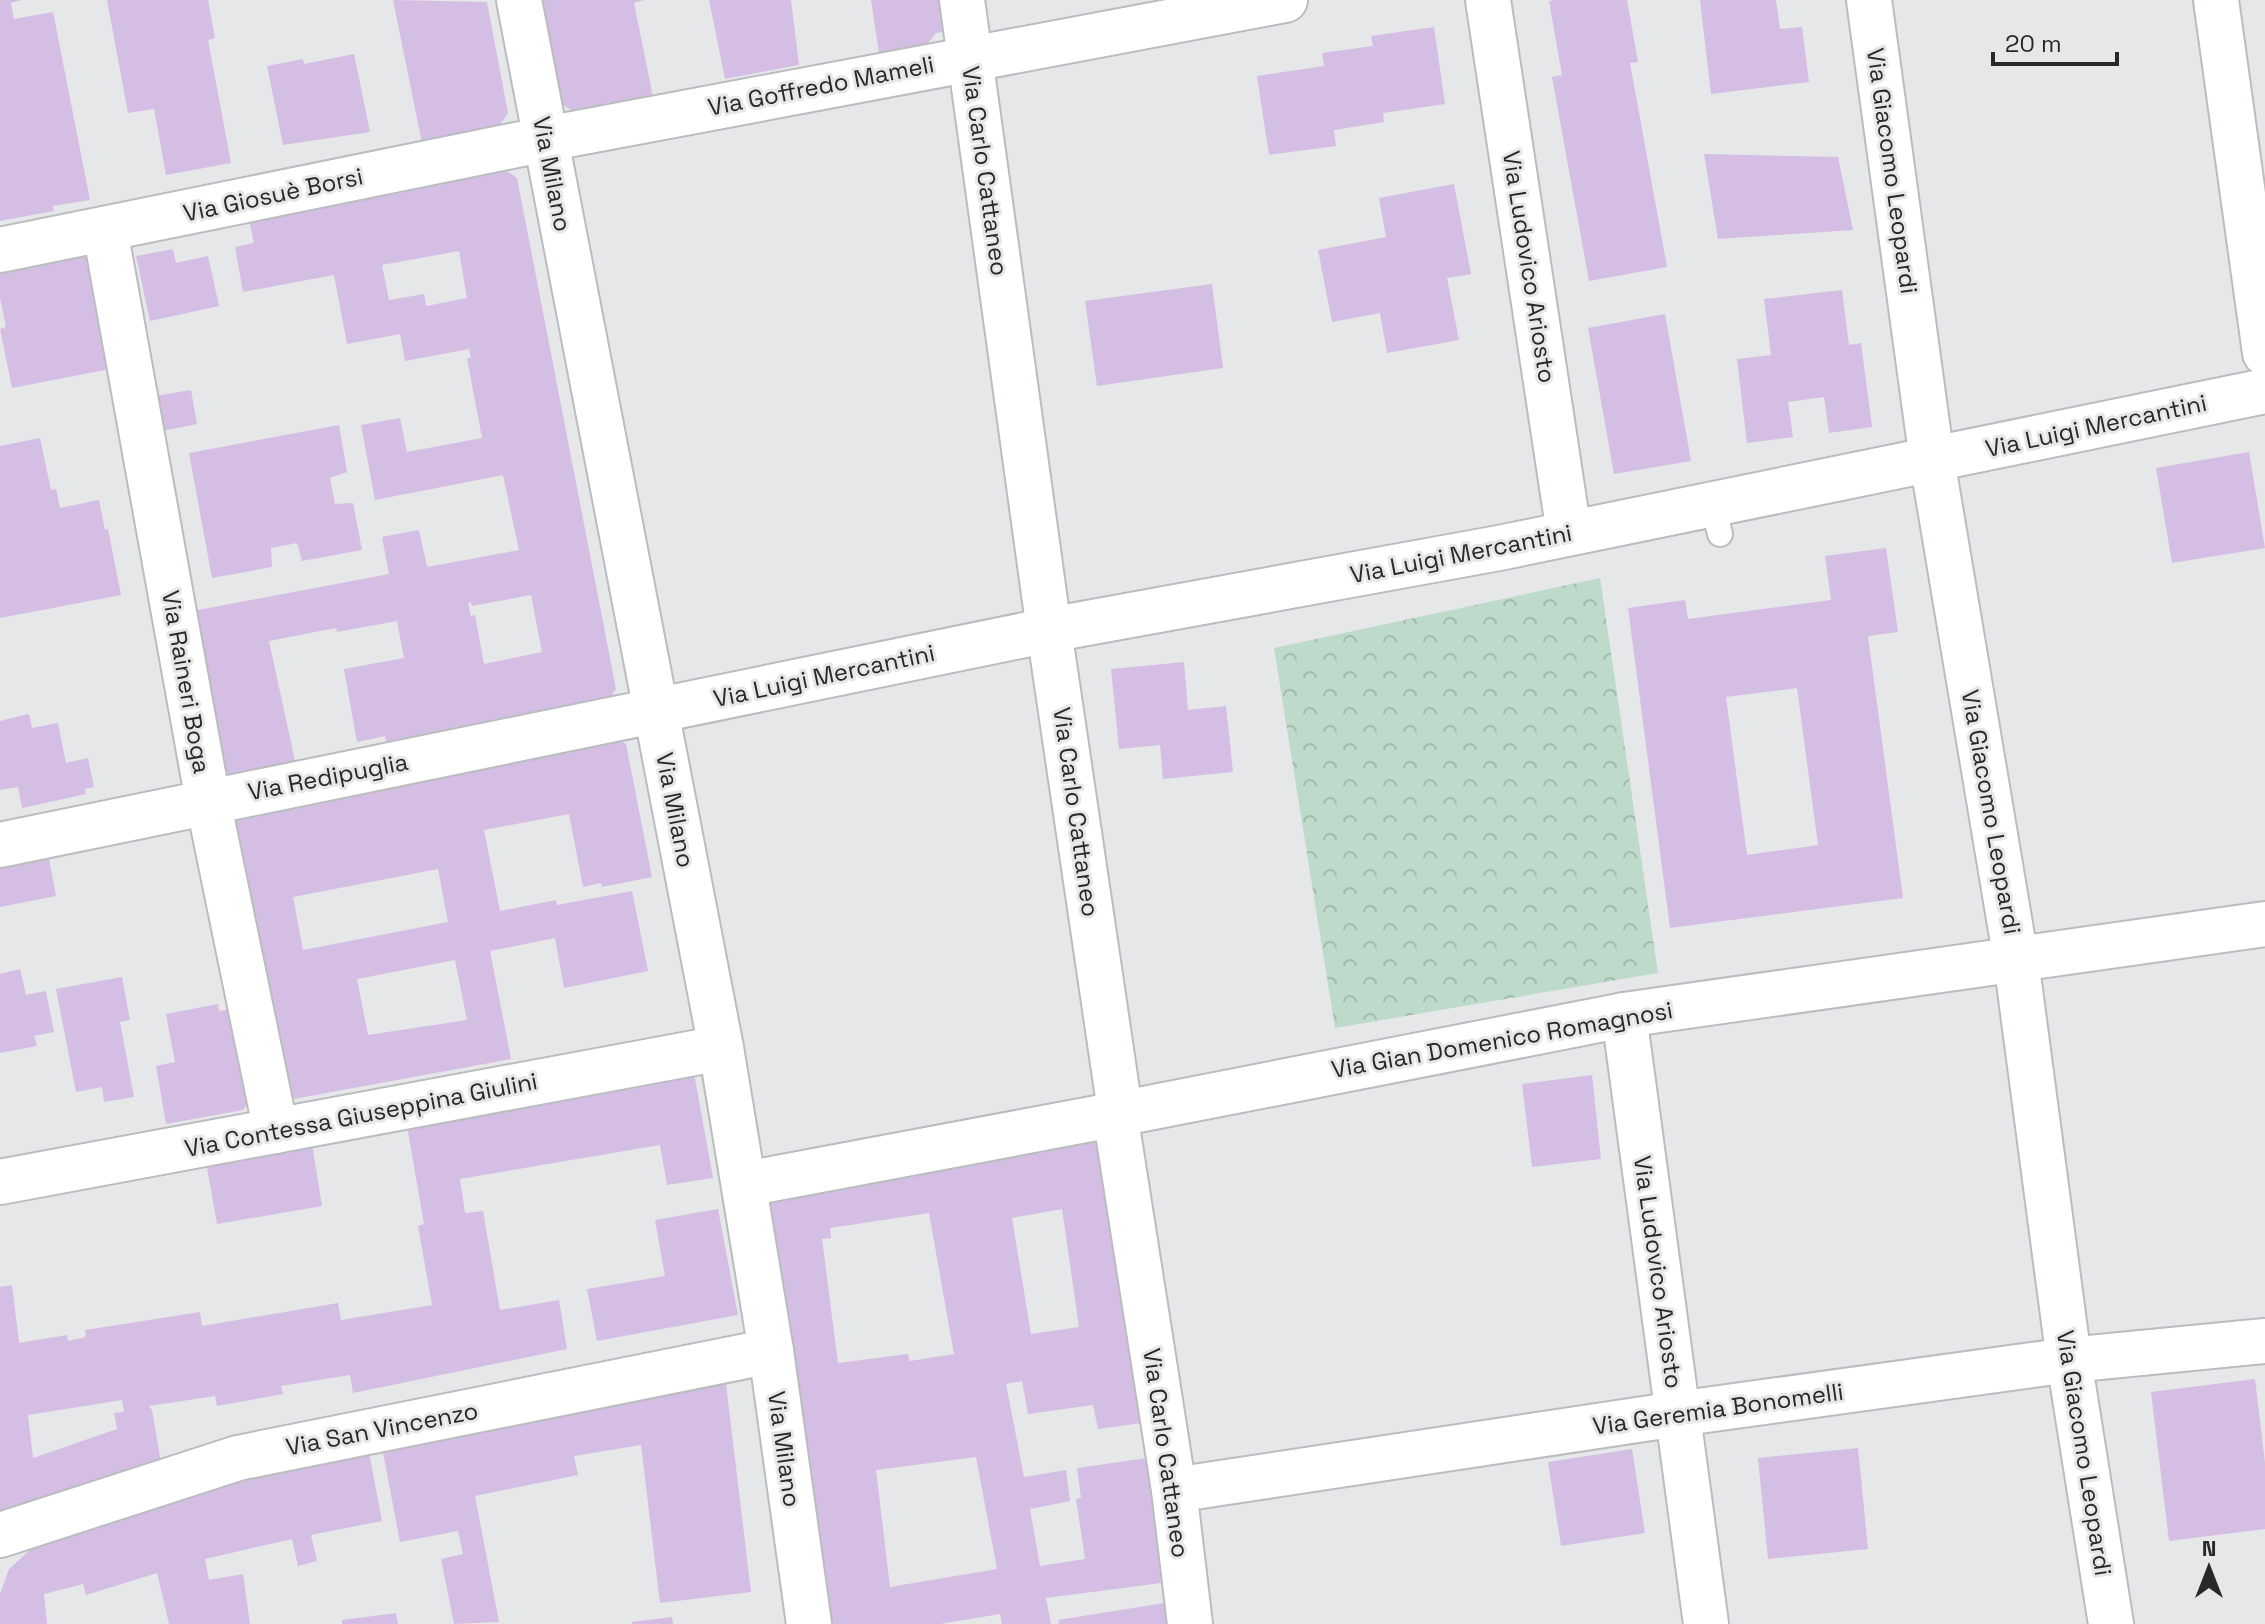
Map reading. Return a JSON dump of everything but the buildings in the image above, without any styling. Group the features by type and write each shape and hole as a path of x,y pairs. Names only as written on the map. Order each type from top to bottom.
{"street":[{"name":"Via Milano","path":"519,0 721,1048 771,1351 809,1624"},
{"name":"Via Carlo Cattaneo","path":"962,0 1049,630 1116,1081 1118,1133 1174,1490 1190,1624"},
{"name":"Via Goffredo Mameli","path":"546,139 1285,0"},
{"name":"Via Ludovico Ariosto","path":"1488,0 1569,533"},
{"name":"Via Giacomo Leopardi","path":"1869,0 1932,460 2016,960 2069,1360 2111,1624"},
{"path":"2216,0 2265,353"},
{"name":"Via Giosuè Borsi","path":"0,250 546,139"},
{"name":"Via Raineri Boga","path":"105,230 208,801 276,1131"},
{"name":"Via Luigi Mercantini","path":"655,711 1049,630 1569,533 1716,519 1932,460 2265,391"},
{"name":"Via Redipuglia","path":"0,845 655,711"},
{"name":"Via Gian Domenico Romagnosi","path":"745,1184 1624,1015 2265,924"},
{"name":"Via Ludovico Ariosto","path":"1624,1015 1706,1624"},
{"name":"Via Contessa Giuseppina Giulini","path":"0,1182 721,1048"},
{"name":"Via Geremia Bonomelli","path":"1174,1490 1677,1414 2069,1360 2265,1341"},
{"name":"Via San Vincenzo","path":"0,1535 238,1458 771,1351"}],"green space":[{"path":"1600,578 1658,973 1335,1028 1274,648"}]}
